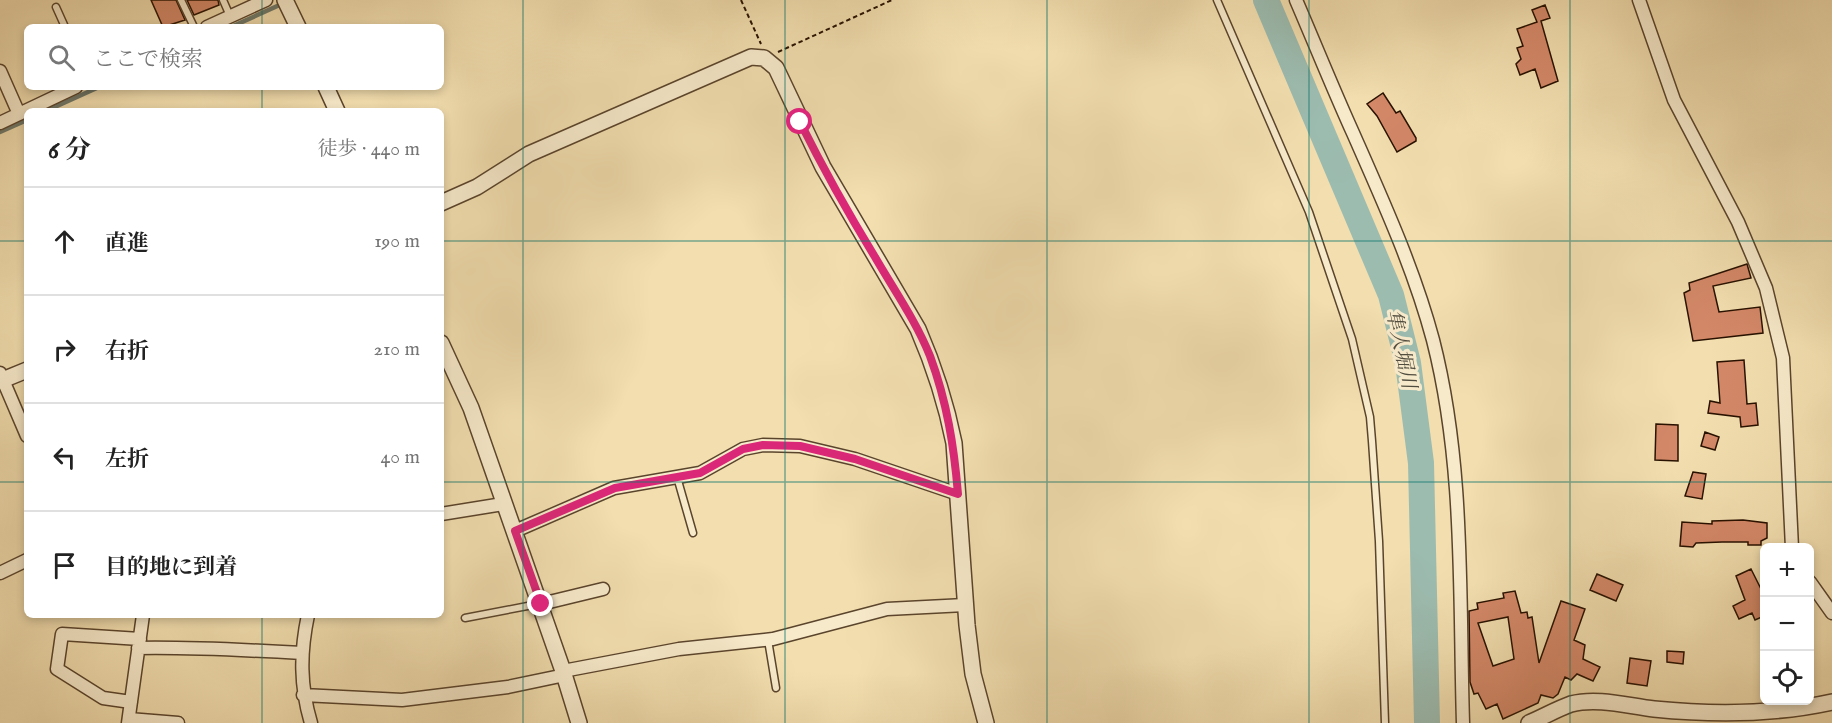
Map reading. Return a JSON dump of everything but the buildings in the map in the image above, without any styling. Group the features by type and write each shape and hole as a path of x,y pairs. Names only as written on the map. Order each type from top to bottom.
{"street":[{"path":"213,24 266,0"},
{"path":"285,0 297,24"},
{"path":"1296,0 1396,233 1433,342 1448,416 1458,490 1462,723"},
{"path":"1640,0 1674,100 1738,222 1766,288 1783,358 1792,543"},
{"path":"444,202 477,187 529,154 751,57 764,58 776,68 823,167 902,300 930,355 947,409 954,443 965,605 973,674 986,723"},
{"path":"0,71 20,114"},
{"path":"32,108 70,90"},
{"path":"327,90 336,108"},
{"path":"0,123 24,112"},
{"path":"444,350 471,408 503,504 541,604 579,723"},
{"path":"24,371 1,378 24,429"},
{"path":"515,531 615,488 700,473 743,449 763,445 800,446 855,459 958,494"},
{"path":"444,514 503,504"},
{"path":"0,573 24,561"},
{"path":"541,604 603,589"},
{"path":"1814,589 1832,613"},
{"path":"303,695 402,700 508,687 679,649 768,640 887,609 965,605"},
{"path":"143,618 128,721 178,723"},
{"path":"308,618 302,653 303,695 311,723"},
{"path":"131,702 103,698 57,669 62,634 139,644 226,651 302,653"},
{"path":"1529,723 1573,704 1608,702 1654,709 1736,714 1795,711 1832,702"}],"lane":[{"path":"181,0 193,24"},
{"path":"223,0 230,16"},
{"path":"1217,0 1309,212 1352,339 1371,425 1379,541 1385,723"},
{"path":"56,7 64,24"},
{"path":"677,477 693,533"},
{"path":"465,618 541,604"},
{"path":"768,640 776,688"}],"path":[{"path":"741,0 760,40 764,58 892,0"}],"waterway":[{"name":"隼人堀川","path":"1266,0 1391,295 1408,363 1421,463 1427,723"},
{"path":"238,24 284,3"},
{"path":"53,108 92,90"},
{"path":"0,132 24,121"}],"route":[{"path":"541,604 515,531 615,488 700,473 743,449 763,445 800,446 855,459 958,494 954,443 947,409 930,355 902,300 875,258 800,122"}]}
